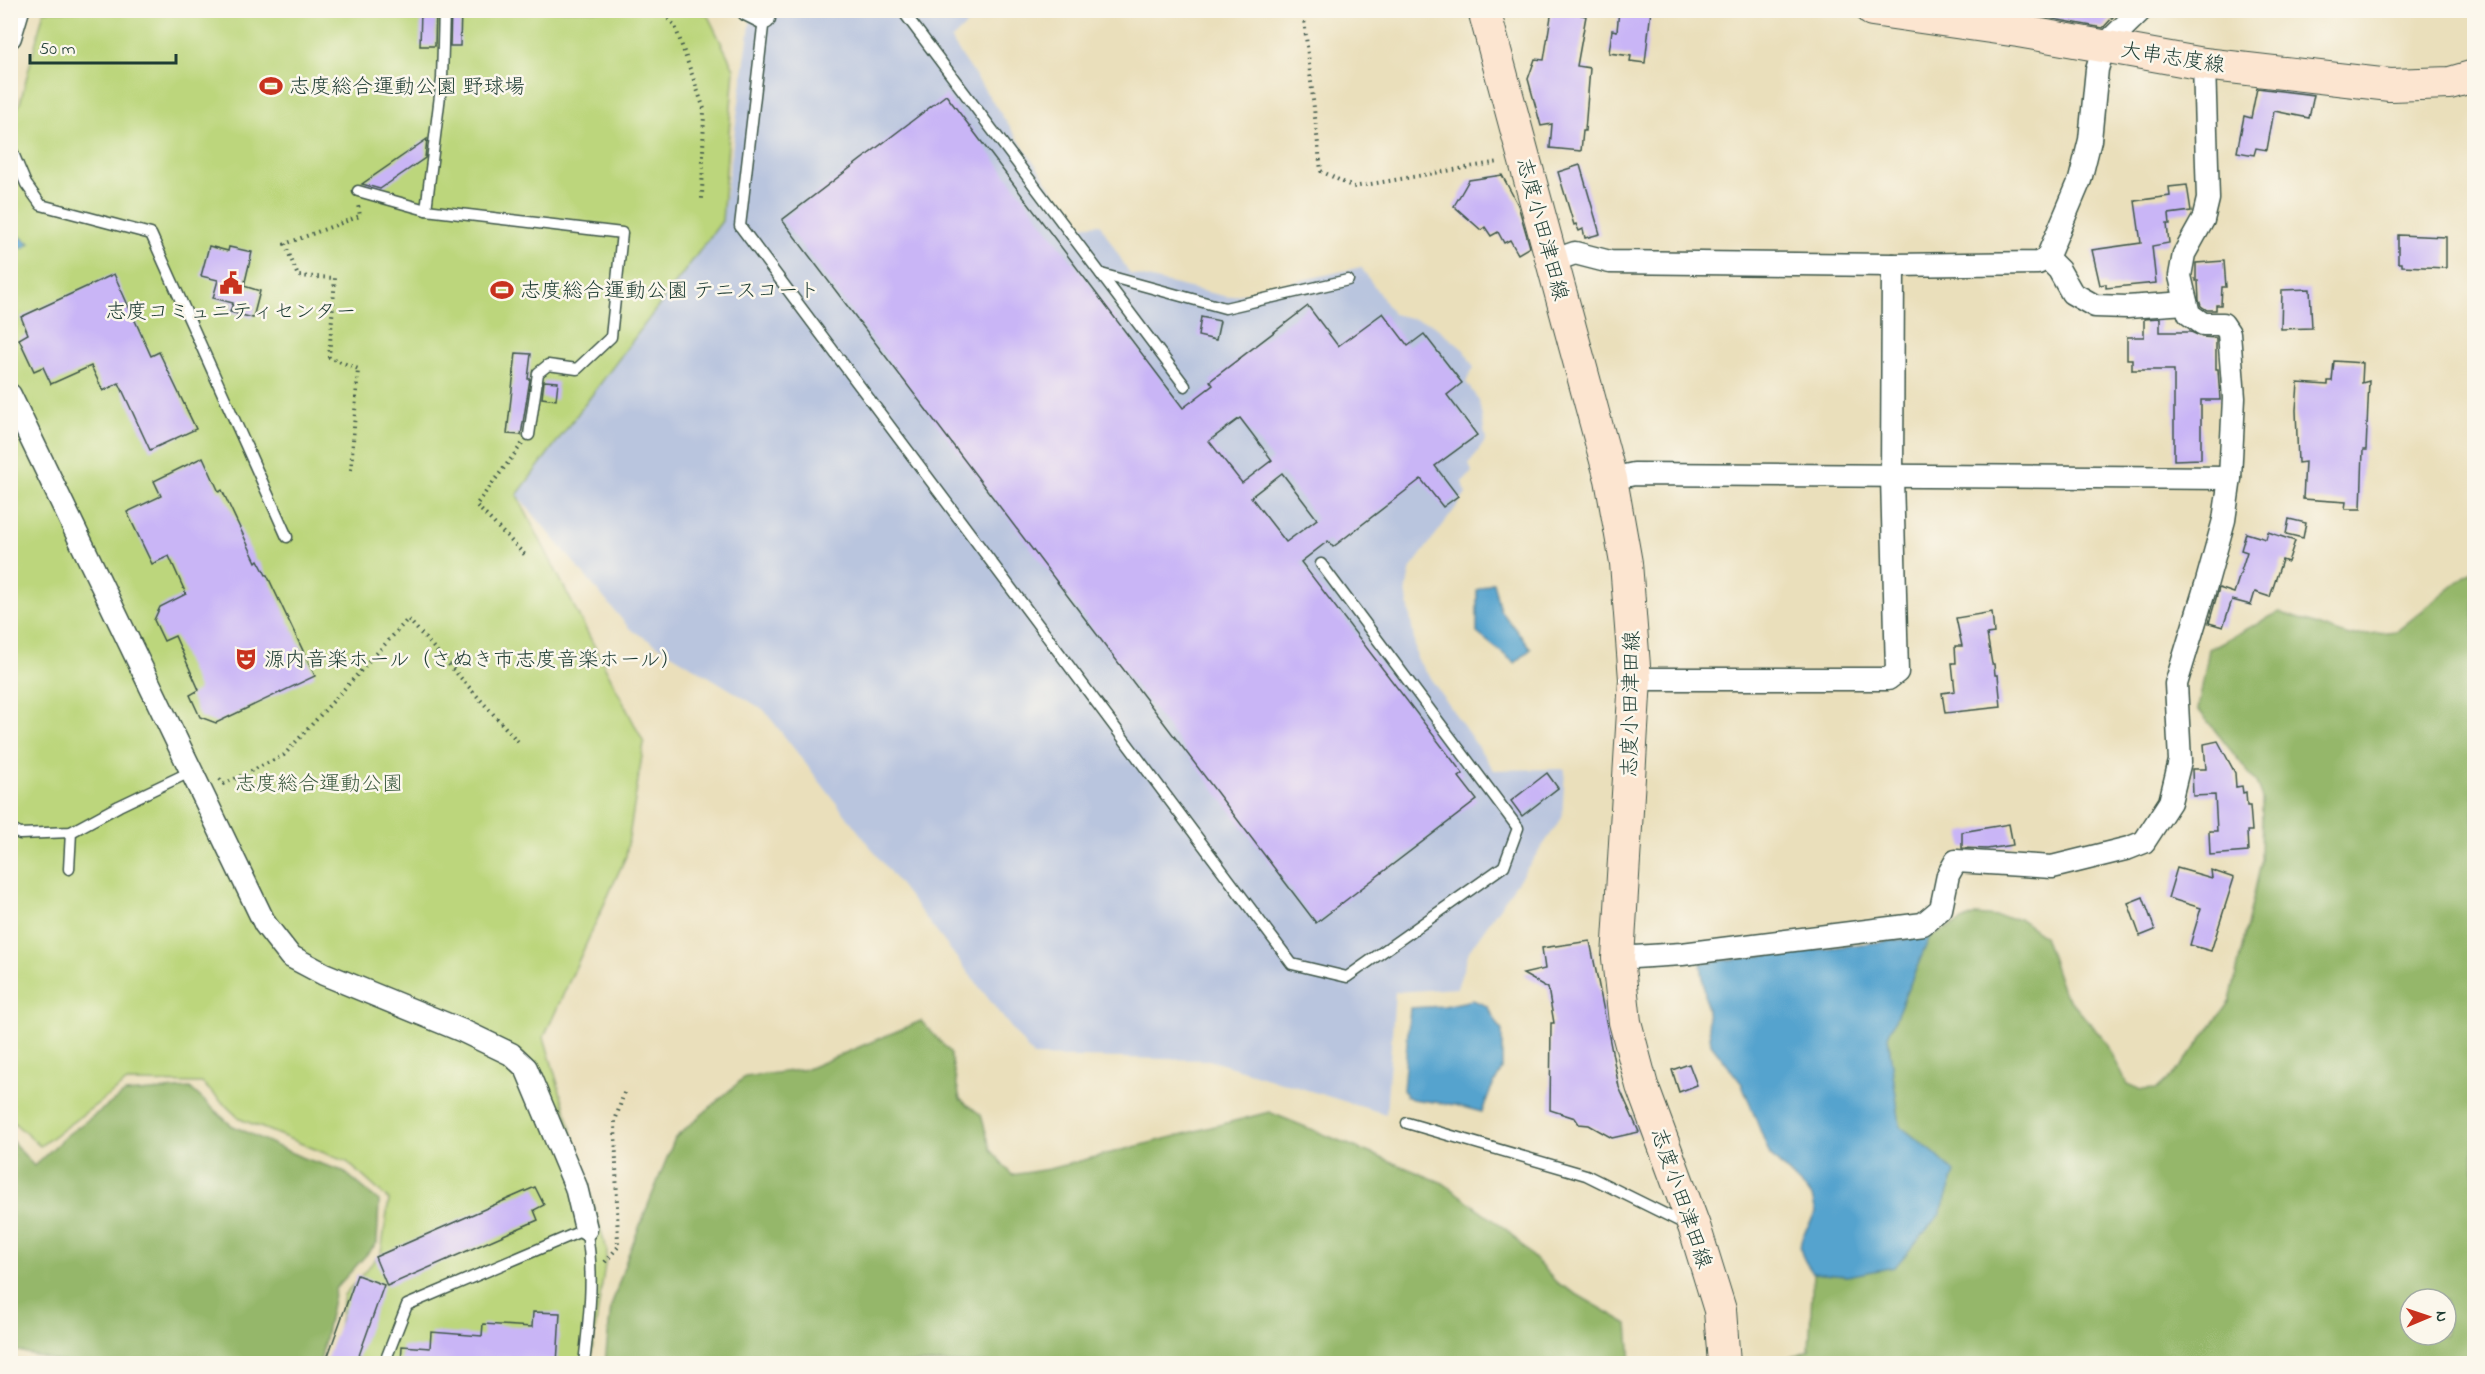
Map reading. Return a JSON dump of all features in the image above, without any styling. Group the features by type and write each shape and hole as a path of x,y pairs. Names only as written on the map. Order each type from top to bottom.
{"main road":[{"name":"志度小田津田線","path":"1484,10 1611,479 1626,563 1635,679 1618,958 1625,1022 1642,1086 1695,1229 1720,1310 1724,1364"},
{"name":"大串志度線","path":"1872,10 1938,16 2204,64 2390,85 2450,83 2475,76"}],"street":[{"path":"10,37 18,10"},
{"path":"1552,261 1575,253 1610,262 2038,264 2047,258 2080,180 2090,140 2097,69 2104,46 2141,10"},
{"path":"1618,958 1682,954 1923,924 1941,909 1948,875 1956,861 2052,867 2144,843 2170,802 2180,761 2176,684 2215,552 2230,478 2234,398 2229,333 2223,324 2204,324 2189,314 2180,276 2184,254 2203,220 2208,199 2204,64"},
{"path":"2047,258 2059,270 2072,293 2096,306 2127,307 2186,303"},
{"path":"1635,679 1888,679 1897,672 1892,477 1893,265"},
{"path":"10,395 265,924 290,956 324,974 463,1031 511,1054 526,1068 576,1187 586,1229"},
{"path":"1611,479 1634,474 2230,478"}],"lane":[{"path":"426,210 442,79 444,10"},
{"path":"902,10 1185,386"},
{"path":"762,13 740,226 1292,964 1347,977 1504,866 1518,828 1321,564"},
{"path":"10,146 26,184 41,205 151,234 287,537"},
{"path":"358,191 426,210 622,233 611,337 577,369 548,365 538,373 529,435"},
{"path":"1101,274 1225,308 1348,280"},
{"path":"10,829 21,834 71,832 118,806 190,772"},
{"path":"69,868 71,832"},
{"path":"1407,1123 1586,1175 1695,1229"},
{"path":"384,1364 407,1305 586,1229 591,1294 584,1364"}],"path":[{"path":"660,10 675,26 704,109 702,199"},
{"path":"1303,10 1321,171 1353,187 1525,158"},
{"path":"351,470 358,369 329,357 335,278 298,276 285,244 360,216 358,191"},
{"path":"527,557 476,505 529,435"},
{"path":"218,777 224,784 284,755 408,619 520,744"},
{"path":"591,1278 618,1247 615,1121 625,1089"}],"shaded area":[{"path":"752,11 981,11 951,40 1077,226 1100,224 1130,274 1228,297 1361,267 1393,314 1431,323 1464,350 1474,368 1466,382 1479,401 1486,440 1469,464 1472,472 1463,481 1466,494 1411,568 1406,590 1417,659 1494,770 1565,769 1562,818 1469,951 1457,988 1395,992 1386,1114 1209,1060 1033,1056 764,710 630,629 517,495 722,221"}],"green space":[{"name":"志度総合運動公園","path":"696,10 708,16 734,69 722,221 517,495 644,743 626,856 544,1037 607,1251 590,1363 334,1363 344,1295 381,1253 389,1200 347,1162 240,1119 202,1083 127,1082 40,1146 11,1120 10,121 20,103 44,11"},
{"path":"2474,569 2474,1363 1775,1364 1809,1350 1813,1273 1847,1276 1955,1174 1934,1153 1900,1126 1888,1036 1930,936 1975,915 2020,919 2044,936 2063,992 2106,1042 2127,1084 2141,1090 2157,1089 2181,1067 2230,1001 2261,863 2262,799 2256,782 2198,709 2209,649 2279,612 2349,636 2397,631"},
{"path":"921,1021 950,1052 960,1099 981,1115 991,1150 1012,1175 1049,1169 1269,1112 1443,1183 1507,1230 1557,1283 1628,1324 1631,1363 605,1363 611,1307 628,1255 675,1138 745,1077 807,1069"},
{"path":"190,1088 231,1125 303,1158 343,1171 379,1201 377,1243 335,1289 320,1363 68,1364 15,1350 11,1351 11,1140 34,1166 67,1135 125,1093"}],"water":[{"path":"19,236 30,243 24,248 11,247 11,237"},
{"path":"1493,582 1500,610 1531,649 1515,663 1477,633 1477,590"},
{"path":"1930,936 1888,1036 1900,1126 1955,1173 1940,1214 1895,1267 1847,1276 1813,1273 1802,1256 1801,1249 1802,1237 1816,1213 1812,1196 1770,1155 1742,1084 1711,1044 1701,963"},
{"path":"1473,1000 1487,1006 1502,1031 1502,1069 1482,1112 1406,1096 1403,1090 1410,1008 1444,1006"}],"building":[{"path":"421,10 436,10 435,46 420,46"},
{"path":"451,10 461,10 460,46 450,46"},
{"path":"1552,10 1582,10 1581,15 1586,16 1577,66 1590,68 1585,131 1583,131 1581,151 1550,148 1552,124 1541,126 1528,79 1535,59 1544,60"},
{"path":"1619,10 1651,10 1645,63 1630,61 1631,56 1609,53 1612,30 1617,31"},
{"path":"2015,10 2075,10 2113,17 2103,28 2015,12"},
{"path":"2257,88 2314,95 2309,118 2274,111 2267,150 2256,148 2254,155 2237,152 2244,116 2251,118"},
{"path":"946,95 1183,408 1213,385 1210,381 1308,306 1338,346 1383,313 1408,346 1424,334 1462,383 1447,395 1477,435 1435,466 1458,496 1443,507 1421,479 1333,547 1328,541 1301,562 1463,774 1459,777 1477,800 1316,923 782,220","holes":["1240,418 1272,460 1242,483 1209,441","1282,473 1317,519 1286,542 1251,497"]},
{"path":"427,139 425,158 380,189 362,184"},
{"path":"1580,165 1600,234 1585,238 1583,229 1579,231 1576,224 1574,225 1558,172"},
{"path":"1502,175 1518,205 1530,247 1518,254 1510,240 1504,243 1498,232 1491,236 1485,227 1481,230 1454,206 1469,180"},
{"path":"2187,185 2191,211 2169,214 2170,224 2167,224 2169,243 2152,246 2156,283 2106,288 2106,284 2100,285 2092,250 2141,243 2135,201 2170,196 2169,187"},
{"path":"2398,235 2446,237 2446,268 2402,266 2402,263 2398,263"},
{"name":"志度コミュニティセンター","path":"209,246 228,251 229,247 252,252 244,286 260,291 253,318 230,312 233,303 213,298 218,280 201,276"},
{"path":"2224,261 2226,287 2222,287 2221,305 2216,305 2216,310 2207,310 2201,306 2199,300 2196,263"},
{"path":"114,274 151,356 159,352 196,429 150,450 119,383 103,391 91,366 51,384 43,367 34,371 19,339 28,334 21,317"},
{"path":"2310,289 2312,328 2281,329 2282,290"},
{"path":"1201,317 1220,321 1216,340 1198,336"},
{"path":"2160,318 2160,332 2191,332 2202,337 2216,338 2216,369 2218,369 2220,400 2201,400 2201,459 2174,460 2174,370 2132,370 2132,359 2127,359 2127,337 2144,337 2144,319"},
{"path":"516,353 531,354 528,379 530,379 521,435 507,434"},
{"path":"2334,361 2363,363 2362,383 2369,381 2361,509 2345,509 2346,502 2303,499 2305,462 2298,463 2296,410 2298,383 2328,385 2328,381 2332,381"},
{"path":"544,381 558,382 556,400 542,398"},
{"name":"源内音楽ホール（さぬき市志度音楽ホール）","path":"203,457 219,492 222,490 256,562 258,560 267,575 315,676 216,723 200,717 190,695 199,690 175,636 164,641 154,620 160,607 186,594 169,556 152,564 127,512 161,496 154,481"},
{"path":"2289,519 2306,523 2303,538 2286,534"},
{"path":"2268,532 2295,541 2288,562 2282,560 2270,597 2255,592 2251,605 2232,600 2223,627 2209,623 2219,588 2234,593 2247,552 2241,550 2246,533 2266,539"},
{"path":"1992,612 1994,633 1987,634 1992,664 1994,664 1995,675 1998,675 2001,707 1945,713 1942,693 1955,691 1952,663 1956,663 1955,646 1962,646 1956,618"},
{"path":"2218,741 2235,773 2236,787 2242,786 2243,793 2246,792 2247,806 2250,806 2252,831 2247,831 2248,852 2210,855 2209,831 2217,831 2215,795 2193,796 2192,769 2206,769 2204,744"},
{"path":"1547,773 1558,788 1522,816 1511,801"},
{"path":"2009,824 2013,845 1987,849 1962,848 1962,832"},
{"path":"2177,868 2212,878 2211,870 2234,878 2211,951 2190,945 2201,908 2168,898"},
{"path":"2143,897 2155,930 2140,936 2128,903"},
{"path":"1590,941 1619,1087 1639,1132 1612,1138 1589,1125 1579,1124 1575,1118 1550,1110 1551,1023 1554,1023 1548,988 1523,974 1545,969 1542,948"},
{"path":"1689,1064 1697,1085 1679,1092 1672,1070"},
{"path":"535,1187 544,1205 534,1210 538,1220 387,1286 375,1257"},
{"path":"357,1275 384,1285 356,1364 325,1364"},
{"path":"533,1312 560,1313 557,1364 401,1364 402,1346 430,1348 431,1332 482,1336 483,1324 532,1327"}],"place":[{"name":"志度総合運動公園 野球場","path":"271,86"},
{"name":"志度コミュニティセンター","path":"231,283"},
{"name":"志度総合運動公園 テニスコート","path":"502,290"},
{"name":"源内音楽ホール（さぬき市志度音楽ホール）","path":"246,659"}]}
